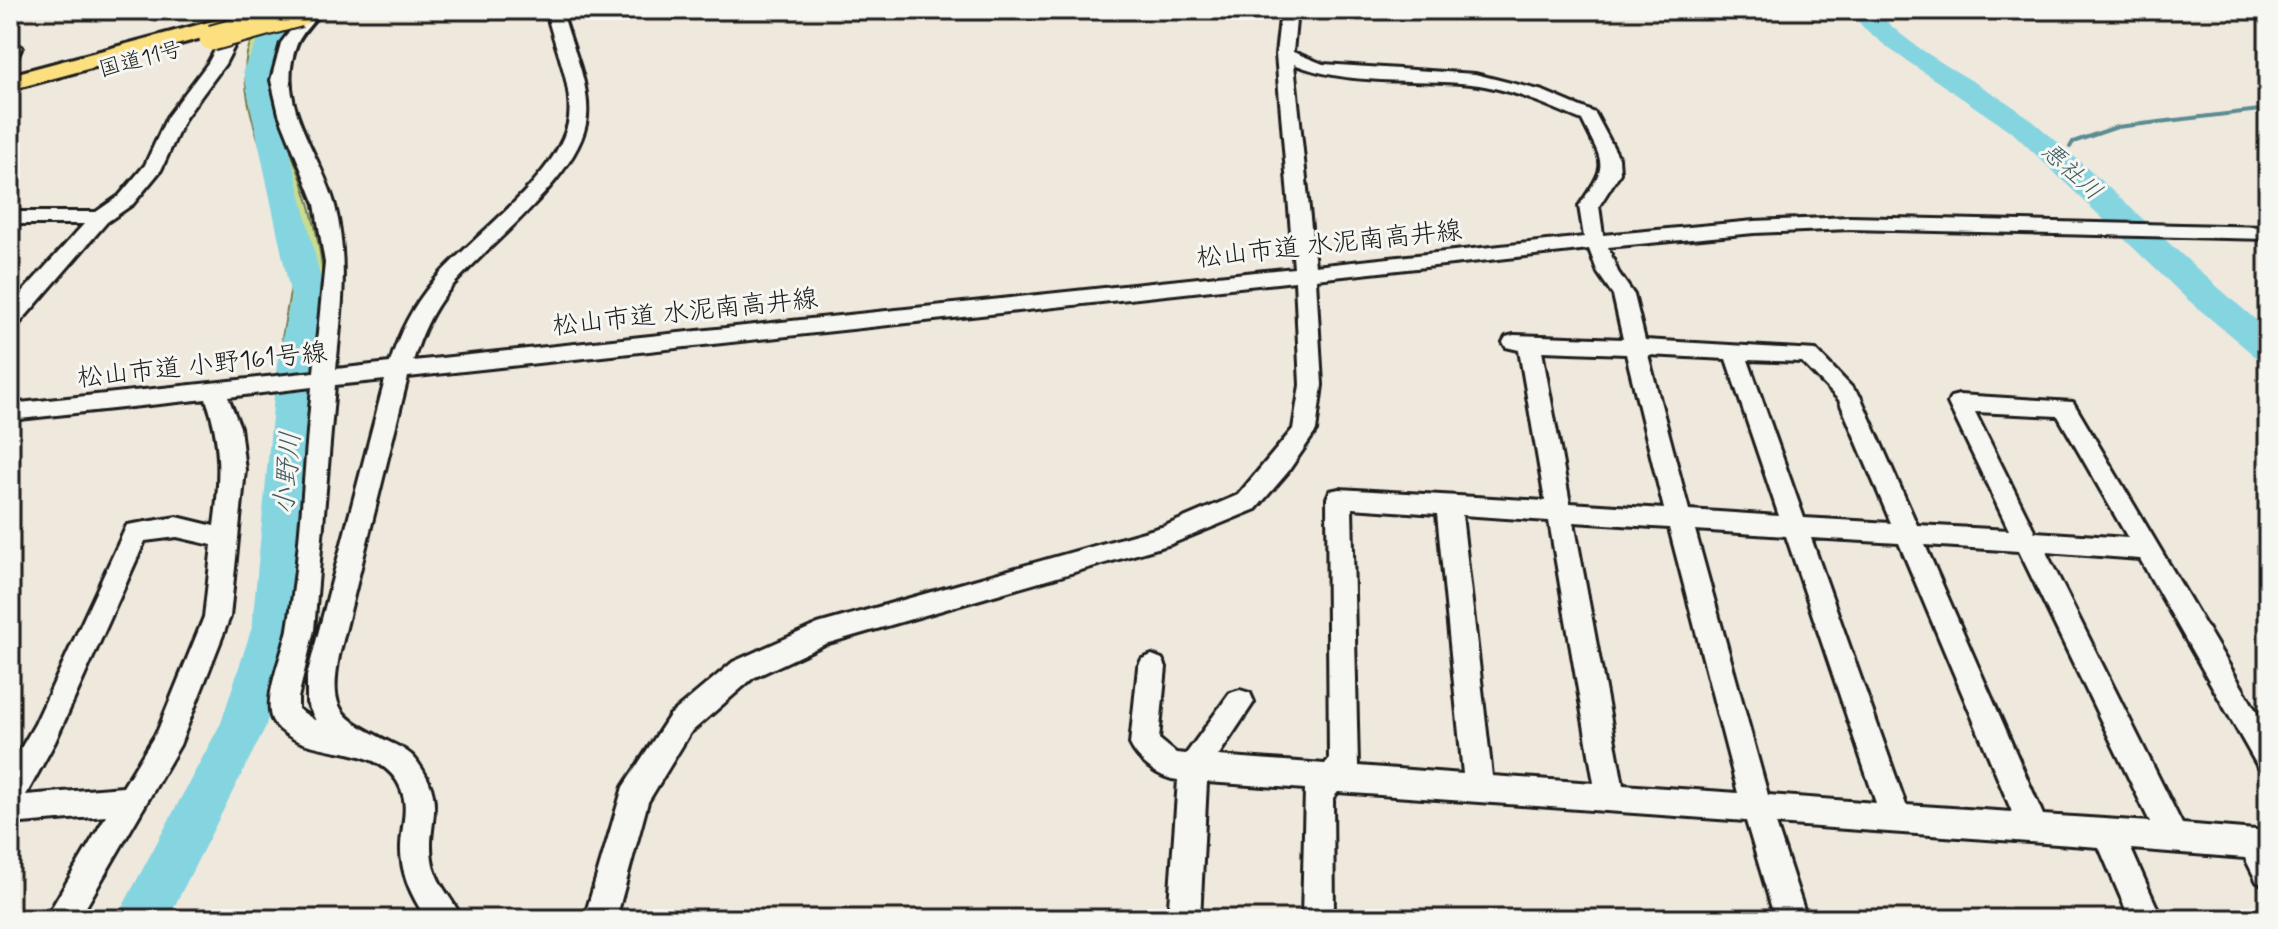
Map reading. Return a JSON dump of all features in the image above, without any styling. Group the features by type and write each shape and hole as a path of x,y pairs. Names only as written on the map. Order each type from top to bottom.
{"highway":[{"name":"国道11号","path":"10,83 304,11"},
{"name":"国道11号","path":"10,94 216,32"}],"street":[{"path":"10,320 100,218 126,200 154,166 176,117 216,64 245,10"},
{"path":"354,741 320,702 320,679 351,562 364,494 399,371 422,312 458,266 557,166 577,125 577,92 558,38 554,10"},
{"path":"600,919 634,797 680,724 743,670 818,635 1171,534 1247,502 1278,467 1304,431 1311,385 1284,54 1289,10"},
{"path":"304,11 289,43 280,80 288,114 325,204 335,263 320,380 301,630 284,698 284,714 300,729 329,739 354,741 402,765 418,791 424,814 416,847 420,878 446,919"},
{"path":"10,45 14,47 10,56"},
{"path":"1284,54 1320,69 1475,79 1537,95 1589,117 1610,158 1611,173 1589,206 1590,226 1608,273 1623,295 1776,878 1791,919"},
{"path":"10,218 100,218"},
{"name":"松山市道 水泥南高井線","path":"399,371 1596,242 1773,226 1848,223 2268,233"},
{"path":"1611,798 1560,511 1521,342 1808,355 1849,396 2034,828"},
{"path":"1734,351 1896,818"},
{"name":"松山市道 小野161号線","path":"10,412 399,371"},
{"path":"61,919 170,736 217,617 233,470 228,427 214,390"},
{"path":"2173,838 1959,403 2065,408 2268,758"},
{"path":"1318,919 1318,793 1344,764 1339,498 2148,549"},
{"path":"1448,505 1479,788"},
{"path":"10,795 45,733 136,532 177,527 226,539"},
{"path":"1152,667 1144,744 1170,766 2173,838 2263,853"},
{"path":"1184,919 1193,768 1240,702"},
{"path":"10,810 131,800"},
{"path":"2109,834 2146,919"}],"green space":[{"path":"284,30 272,67 271,99 309,202 323,278 320,326 313,346 290,628 281,666 252,741 156,919 120,919 231,707 251,649 265,568 285,352 282,338 292,281 282,200 274,191 278,189 257,134 245,72 247,53 253,38"}],"waterway":[{"name":"小野川","path":"141,919 242,728 273,627 295,364 308,297 257,70 287,10"},
{"name":"悪社川","path":"1862,10 1897,42 2023,127 2199,291 2268,349"},
{"path":"2070,147 2073,142 2117,127 2268,109"}]}
